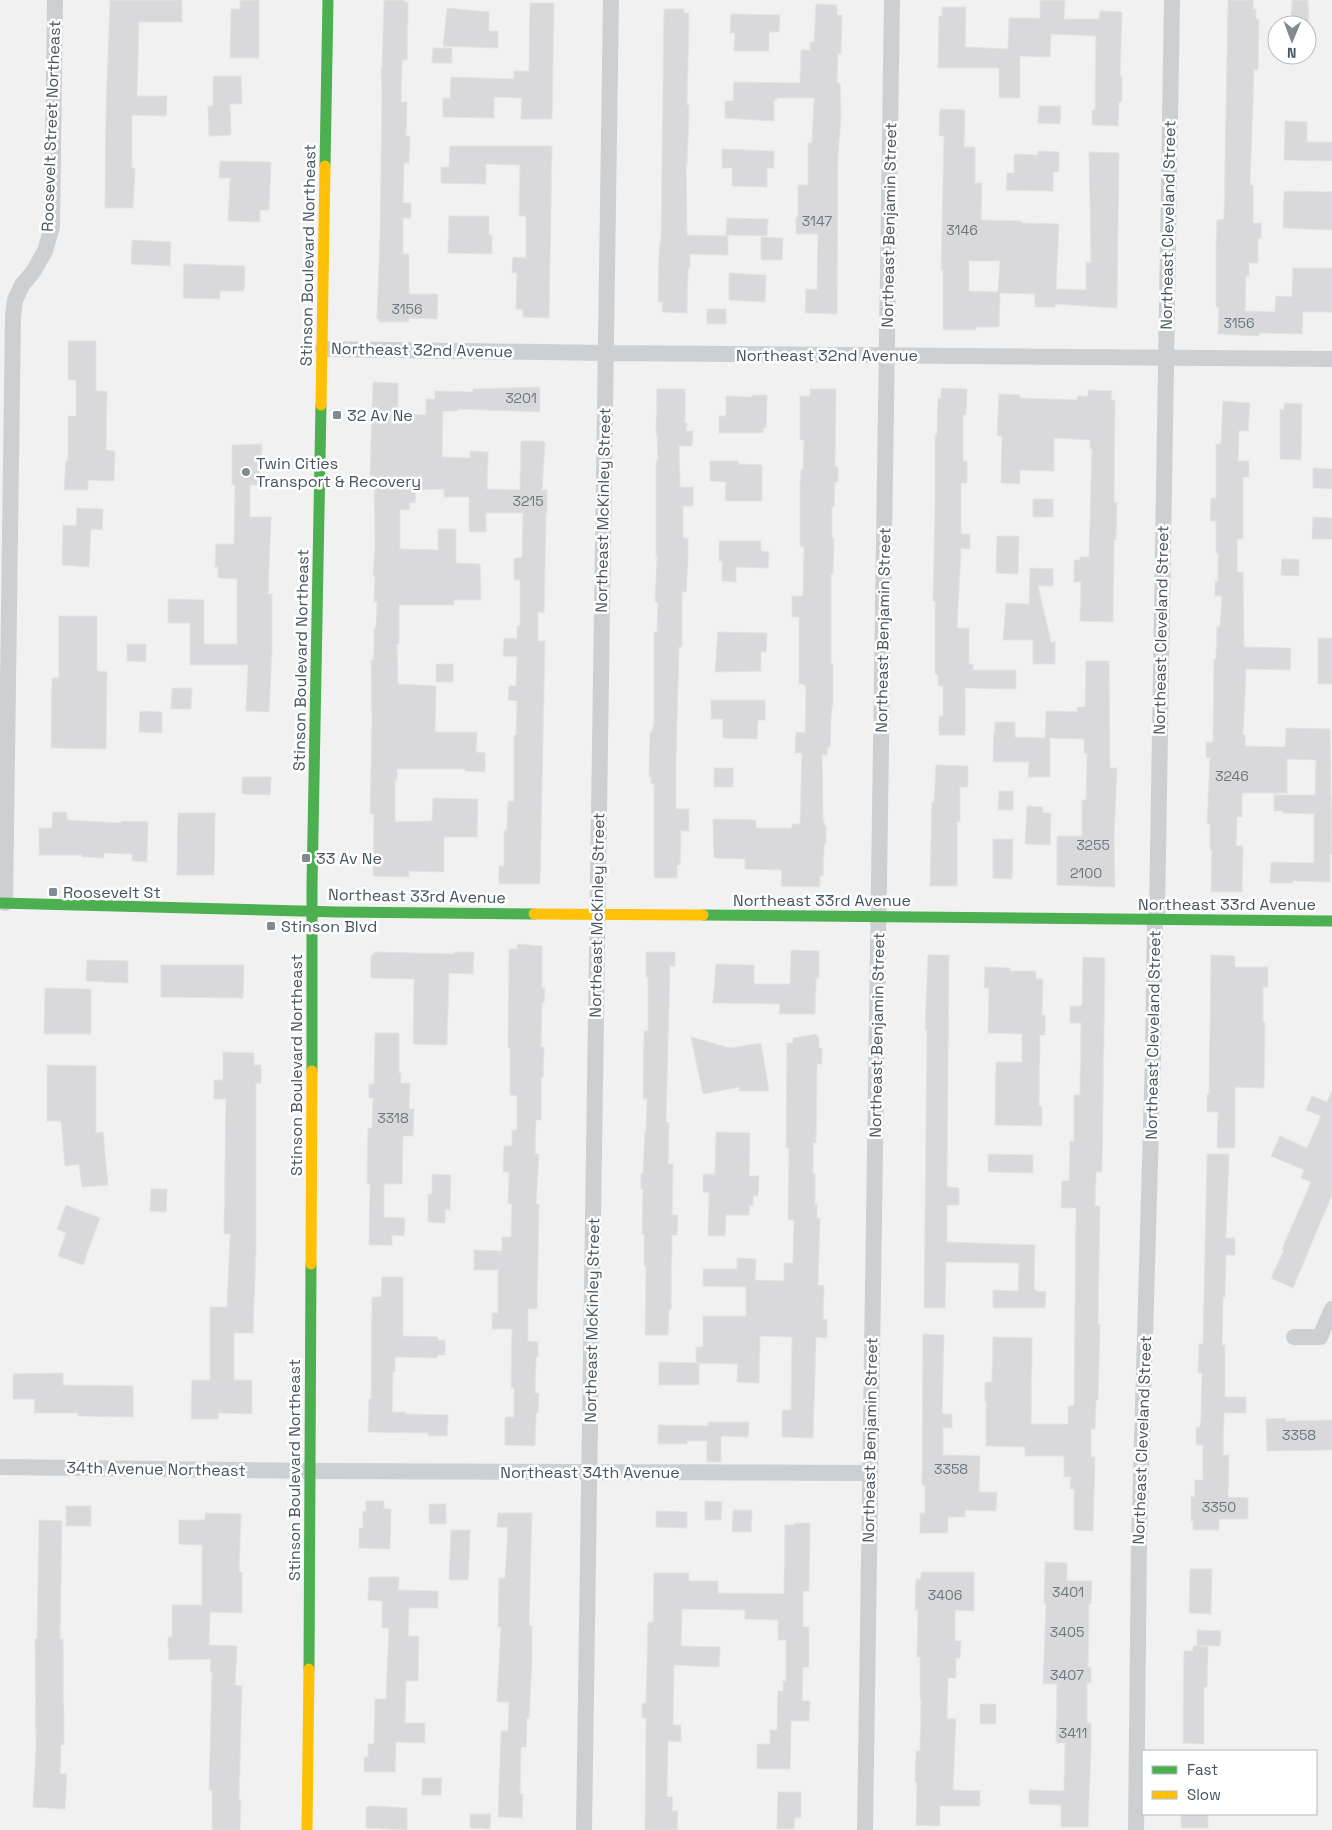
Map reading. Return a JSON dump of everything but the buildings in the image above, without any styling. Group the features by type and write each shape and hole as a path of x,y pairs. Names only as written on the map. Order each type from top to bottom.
{"street":[{"name":"Roosevelt Street Northeast","path":"2,903 5,518 14,316 15,300 22,285 33,272 45,251 52,227 55,0"},
{"name":"Stinson Boulevard Northeast","path":"307,1830 311,1471 312,911 328,0"},
{"name":"Northeast McKinley Street","path":"584,1830 611,0"},
{"name":"Northeast Benjamin Street","path":"865,1830 892,0"},
{"name":"Northeast Cleveland Street","path":"1136,1830 1139,1544 1153,1077 1155,919 1157,914 1172,0"},
{"name":"Northeast 32nd Avenue","path":"323,349 1332,359"},
{"name":"Northeast 33rd Avenue","path":"2,903 312,911 1332,921"},
{"path":"1294,1337 1320,1337 1332,1309"},
{"name":"34th Avenue Northeast","path":"0,1467 311,1471"},
{"name":"Northeast 34th Avenue","path":"311,1471 869,1473"}],"traffic: fast":[{"path":"325,166 328,0"},
{"path":"312,1071 312,886 321,405"},
{"path":"0,903 337,912 534,914"},
{"path":"703,915 1332,921"},
{"path":"309,1669 311,1264"}],"traffic: slow":[{"path":"321,405 325,166"},
{"path":"534,914 703,915"},
{"path":"311,1264 312,1071"},
{"path":"307,1830 309,1669"}],"place":[{"name":"32 Av Ne","path":"337,415"},
{"name":"Twin Cities Transport & Recovery","path":"246,472"},
{"name":"33 Av Ne","path":"306,858"},
{"name":"Roosevelt St","path":"53,892"},
{"name":"Stinson Blvd","path":"271,926"}]}
